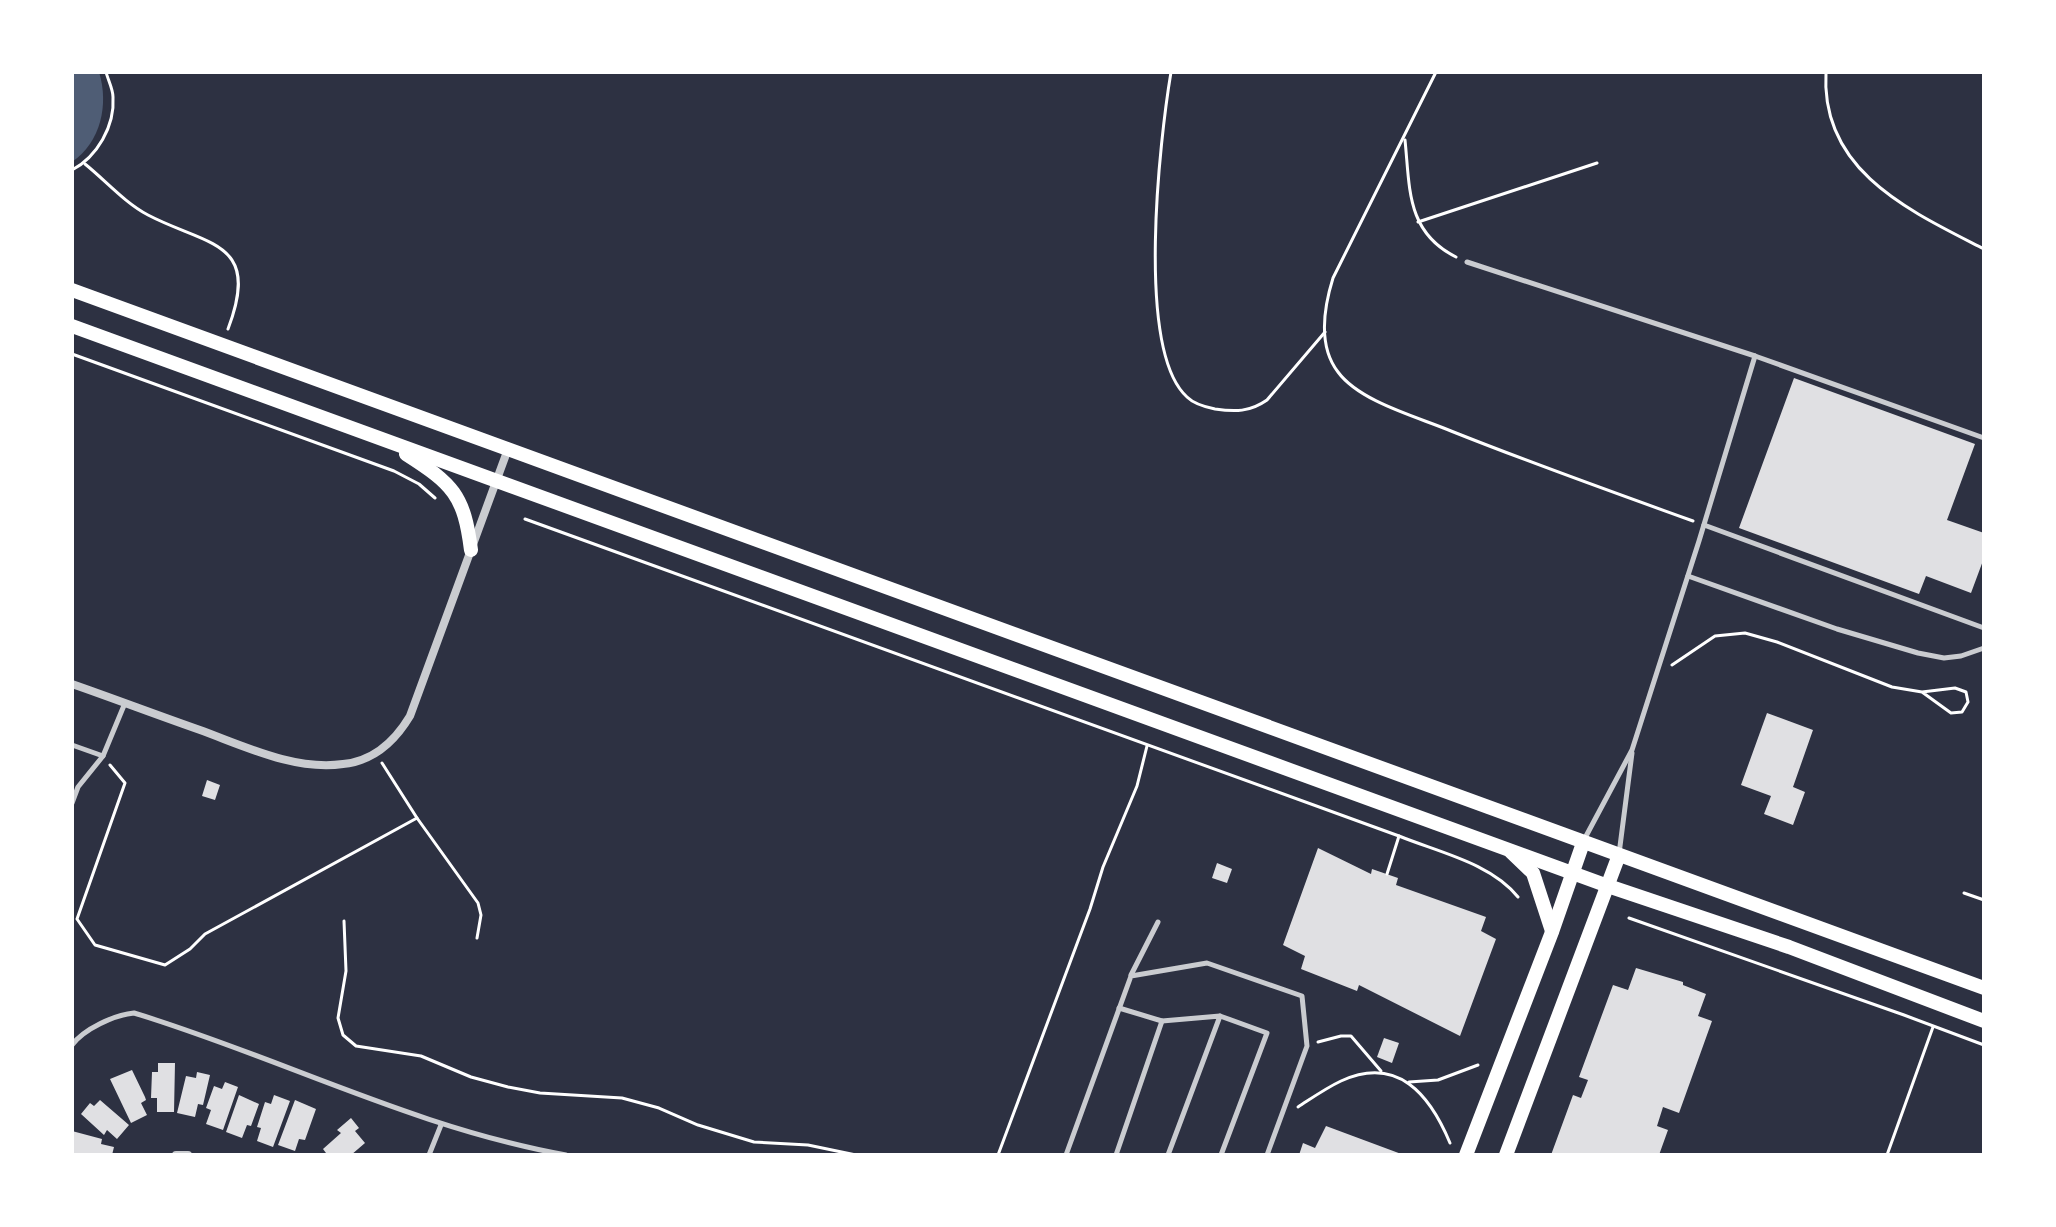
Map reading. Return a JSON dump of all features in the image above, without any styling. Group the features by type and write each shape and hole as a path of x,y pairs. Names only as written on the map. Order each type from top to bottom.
{"main road":[{"path":"72,290 1984,988"},
{"path":"72,326 1572,873 1789,947 1984,1021"},
{"path":"382,439 421,464 447,484 459,498 467,517 471,550"},
{"path":"1466,1155 1583,843"},
{"path":"1508,849 1533,873 1552,932"},
{"path":"1506,1155 1619,855"}],"street":[{"path":"72,684 262,752 298,761 327,765 358,761 375,753 399,734 410,716 509,447"},
{"path":"176,1155 188,1155"}],"lane":[{"path":"1467,262 1755,356 1984,438"},
{"path":"1583,843 1632,750 1755,356"},
{"path":"1704,525 1984,628"},
{"path":"1688,576 1837,629 1918,653 1944,658 1984,648"},
{"path":"72,803 78,787 103,756 125,703"},
{"path":"72,745 103,756"},
{"path":"1619,855 1632,750"},
{"path":"1066,1155 1131,976 1158,922"},
{"path":"1131,976 1207,963 1302,996 1307,1046 1267,1155"},
{"path":"1119,1008 1162,1021 1220,1016 1267,1033 1221,1155"},
{"path":"72,1045 81,1034 134,1013 441,1125 524,1148 566,1155"},
{"path":"1168,1155 1220,1016"},
{"path":"1116,1155 1162,1021"},
{"path":"429,1155 441,1125"}],"path":[{"path":"72,170 85,164 106,137 113,97 106,72"},
{"path":"1171,72 1156,192 1156,285 1162,339 1175,380 1187,398 1206,407 1243,411 1255,408 1267,400 1325,332"},
{"path":"1438,72 1333,278 1327,297 1325,332 1331,362 1344,380 1361,393 1548,469 1704,525"},
{"path":"1826,72 1829,114 1837,135 1867,178 1902,206 1984,249"},
{"path":"1405,137 1418,222 1437,245 1467,262"},
{"path":"1418,222 1597,163"},
{"path":"85,164 146,214 194,233 228,253 239,279 223,344"},
{"path":"72,354 394,471 419,484 437,500"},
{"path":"525,519 1399,836 1483,869 1511,888 1518,897"},
{"path":"1656,676 1703,642 1725,634 1745,633 1799,650 1878,683 1922,692 1958,688 1966,692 1968,702 1962,712 1951,713 1922,692"},
{"path":"998,1155 1103,867 1137,786 1147,745"},
{"path":"375,753 478,903 481,915 477,938"},
{"path":"103,756 125,783 77,919 95,945 165,965 190,949 205,934 417,818"},
{"path":"1387,874 1399,836"},
{"path":"1964,893 1984,900"},
{"path":"1629,918 1984,1045"},
{"path":"344,921 346,971 338,1018 343,1035 356,1046 421,1056 471,1077 508,1087 540,1093 622,1098 754,1142 808,1145 856,1155"},
{"path":"1887,1155 1933,1026"},
{"path":"1307,1046 1351,1036 1383,1072 1409,1082 1429,1101 1450,1143"},
{"path":"1409,1082 1438,1080 1478,1065"},
{"path":"1281,1118 1343,1080 1383,1072"}],"water":[{"path":"72,72 99,72 103,97 96,133 82,154 72,162"}],"building":[{"path":"1794,378 1975,444 1947,520 1984,533 1984,558 1971,593 1926,576 1919,594 1739,528"},
{"path":"1767,713 1813,730 1793,787 1805,792 1793,825 1764,814 1771,796 1741,785"},
{"path":"207,780 220,785 215,800 202,796"},
{"path":"1318,848 1371,874 1372,869 1398,878 1396,885 1486,917 1481,931 1496,939 1460,1036 1359,985 1357,991 1301,969 1305,956 1283,945"},
{"path":"1217,863 1232,869 1227,883 1212,878"},
{"path":"1636,968 1683,982 1683,985 1706,994 1698,1016 1712,1021 1679,1113 1663,1107 1657,1126 1668,1130 1659,1155 1551,1155 1573,1095 1581,1098 1588,1080 1579,1077 1613,985 1628,990"},
{"path":"1384,1038 1399,1043 1392,1063 1377,1057"},
{"path":"158,1063 175,1063 174,1112 157,1112 157,1098 151,1098 152,1072 158,1072"},
{"path":"132,1070 146,1100 141,1103 147,1115 131,1123 110,1079"},
{"path":"197,1072 210,1075 203,1105 198,1104 195,1117 177,1113 186,1076 196,1078"},
{"path":"225,1082 238,1087 223,1130 206,1124 211,1110 206,1108 214,1086 222,1089"},
{"path":"239,1095 259,1104 251,1126 247,1125 242,1138 226,1132"},
{"path":"274,1095 290,1101 273,1147 257,1141 261,1128 257,1127 265,1102 271,1104"},
{"path":"100,1100 129,1125 117,1139 107,1130 104,1135 81,1114 90,1103 94,1106"},
{"path":"295,1100 316,1109 305,1140 299,1139 295,1151 278,1145"},
{"path":"351,1118 359,1128 355,1131 365,1143 351,1155 323,1155 326,1153 323,1149 341,1133 337,1130"},
{"path":"1326,1126 1404,1155 1299,1155 1303,1143 1315,1148"},
{"path":"72,1131 102,1139 101,1144 114,1147 112,1155 72,1154"}]}
